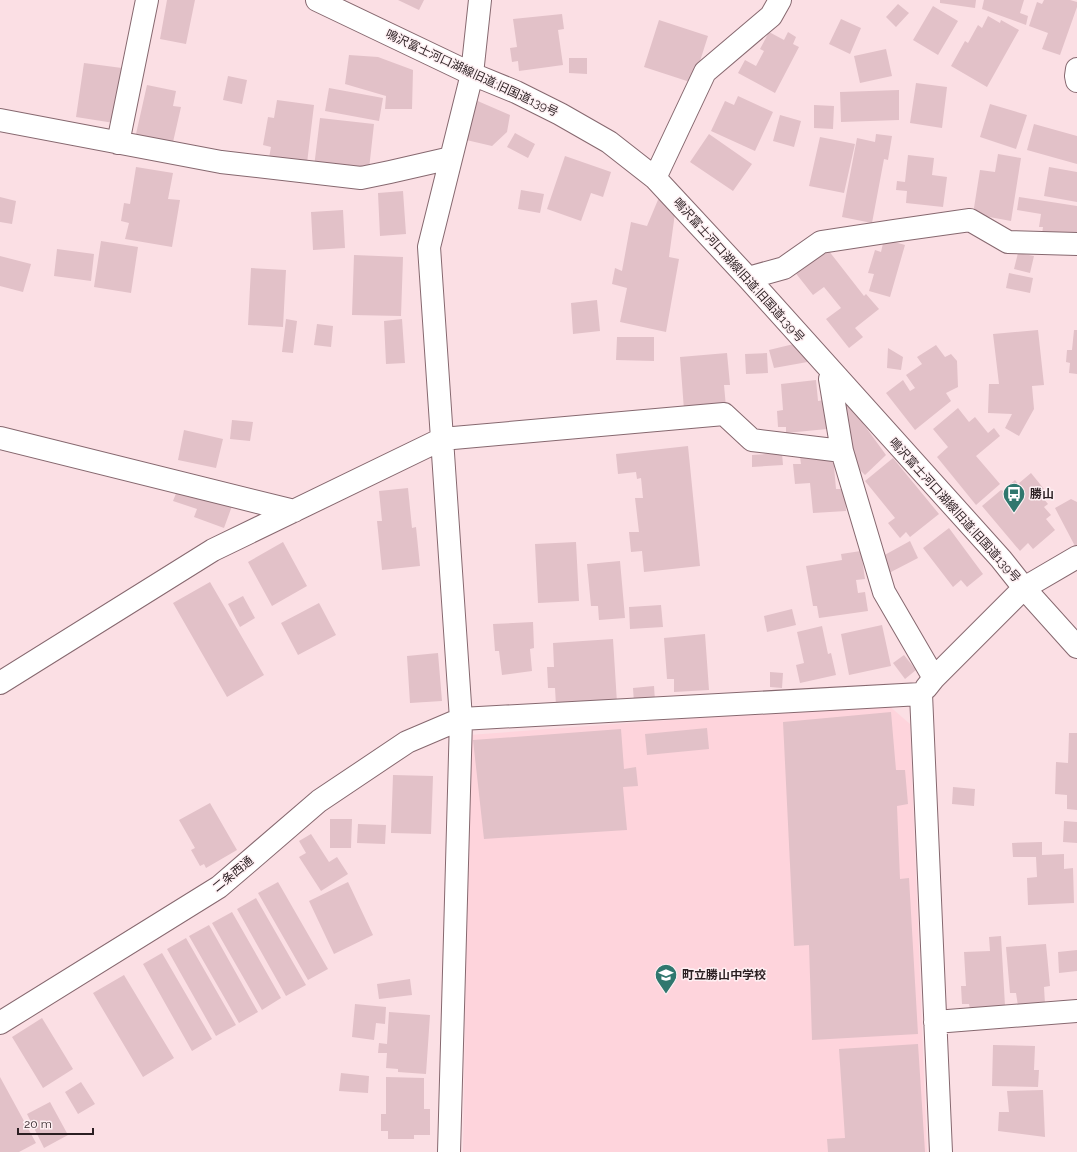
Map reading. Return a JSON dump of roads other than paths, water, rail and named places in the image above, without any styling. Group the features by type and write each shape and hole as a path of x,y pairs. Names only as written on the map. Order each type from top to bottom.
{"street":[{"path":"118,142 147,0"},
{"name":"鳴沢富士河口湖線旧道;旧国道139号","path":"318,0 472,74 516,92 572,121 609,142 654,178 748,278 1001,559 1024,588 1077,647"},
{"path":"449,1152 460,719 429,247 472,74 480,0"},
{"path":"654,178 705,72 771,16 780,0"},
{"path":"1077,69 1077,81"},
{"path":"0,120 221,162 361,178 451,158"},
{"path":"748,278 784,268 821,242 970,220 1008,242 1077,244"},
{"path":"833,374 830,379 842,451 884,592 928,686 936,1022 941,1152"},
{"path":"0,683 213,550 442,438 724,414 752,440 842,451"},
{"path":"0,438 294,511"},
{"path":"460,719 928,686 1024,588 1077,557"},
{"name":"二条西通","path":"0,1023 219,888 319,801 407,742 460,719"},
{"path":"936,1022 1077,1011"}],"place":[{"name":"勝山","path":"1014,514"},
{"name":"町立勝山中学校","path":"666,994"}]}
